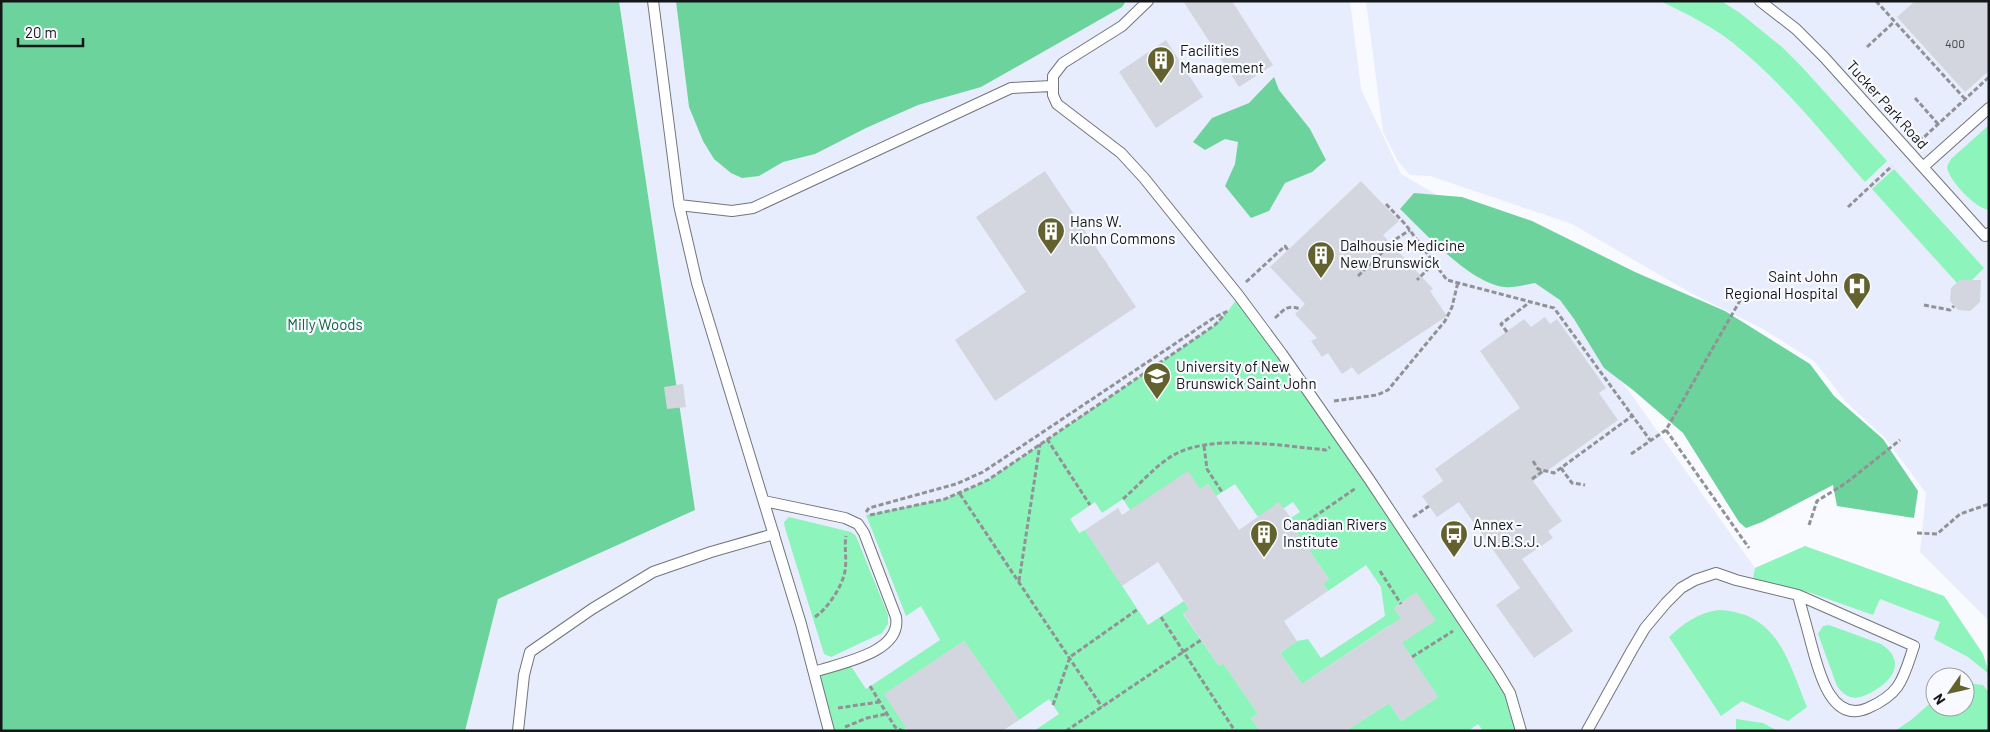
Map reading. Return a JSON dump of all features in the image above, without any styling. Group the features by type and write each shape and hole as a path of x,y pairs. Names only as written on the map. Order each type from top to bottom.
{"lane":[{"path":"653,1 679,205 699,291 801,624 828,731"},
{"path":"1148,1 1122,26 1063,63 1053,76 1052,86 1057,104 1121,154 1144,178 1239,296 1369,479 1510,693 1521,731"},
{"name":"Tucker Park Road","path":"1760,1 1796,29 1824,57 1987,235"},
{"path":"679,205 732,211 753,208 1011,88 1052,86"},
{"path":"1923,167 1989,108"},
{"path":"764,501 845,518 858,524 864,533 896,617 898,626 892,639 884,646 862,656 814,672"},
{"path":"518,731 524,675 530,652 606,600 653,572 711,552 774,534"},
{"path":"1587,731 1645,628 1666,603 1682,588 1695,580 1716,573 1736,580 1798,595 1914,646 1901,684 1892,695 1863,711 1848,710 1835,702 1826,690 1820,676 1798,595"}],"path":[{"path":"1876,1 1965,99"},
{"path":"1867,47 1894,22"},
{"path":"1922,139 1989,77"},
{"path":"1915,98 1938,124"},
{"path":"1848,207 1892,166"},
{"path":"1386,204 1410,230 1447,280 1554,308 1602,378 1650,440"},
{"path":"1358,276 1396,239 1410,230"},
{"path":"1228,312 1216,317 983,472 956,484 869,508 864,514 945,499 988,480 1215,325 1228,312 1246,282 1285,246 1288,250"},
{"path":"1417,280 1434,263"},
{"path":"1316,403 1377,395 1388,390 1445,321 1452,307 1458,282"},
{"path":"1631,454 1666,430 1746,290"},
{"path":"1506,332 1501,324 1530,302"},
{"path":"1924,305 1950,310 1954,306"},
{"path":"1281,313 1286,308 1292,306 1300,309"},
{"path":"1533,461 1538,469 1554,473 1632,416"},
{"path":"1666,430 1749,548"},
{"path":"1047,439 1090,505"},
{"path":"1123,499 1172,456 1192,447 1248,442 1326,450 1342,440"},
{"path":"1809,525 1817,501 1846,483 1900,440"},
{"path":"1019,582 1040,444"},
{"path":"1204,446 1207,469 1222,492"},
{"path":"1561,468 1572,483 1585,485"},
{"path":"1532,479 1544,470"},
{"path":"1295,530 1369,479"},
{"path":"960,494 1102,707"},
{"path":"1917,533 1937,534 1960,514 1989,504"},
{"path":"801,624 823,611 840,583 844,571 846,534 855,524"},
{"path":"1380,571 1401,604"},
{"path":"1053,705 1070,657 1138,609"},
{"path":"1161,617 1235,731"},
{"path":"1412,657 1464,624"},
{"path":"1066,731 1201,640"},
{"path":"870,686 895,727 903,731"},
{"path":"823,710 879,702"},
{"path":"837,731 867,718 886,714"}],"shaded area":[{"name":"University of New Brunswick Saint John","path":"619,1 1350,1 1361,89 1401,174 1434,193 1533,278 1556,289 1755,568 1805,546 1944,596 1983,654 1989,670 1989,731 465,731 498,599 695,510"},
{"name":"Saint John Regional Hospital","path":"1366,1 1989,1 1989,621 1920,552 1926,493 1885,438 1846,402 1814,361 1763,329 1689,292 1572,224 1430,176 1410,175 1399,163 1383,132"}],"green space":[{"name":"Milly Woods","path":"1,1 619,1 695,510 498,599 465,731 1,731"},
{"path":"676,1 1126,1 1122,7 981,87 918,105 866,128 815,154 783,162 759,176 742,178 731,173 714,159 703,141 689,107"},
{"path":"1660,1 1721,1 1740,13 1782,47 1802,67 1887,161 1865,182 1802,110 1751,58 1716,31"},
{"path":"1274,77 1279,90 1310,129 1326,160 1312,172 1285,183 1269,211 1251,218 1225,186 1235,164 1238,142 1225,139 1205,150 1193,142 1212,118 1249,103"},
{"path":"1989,125 1989,210 1977,205 1963,192 1948,172 1947,166 1951,159"},
{"path":"1894,169 1984,268 1972,280 1957,283 1872,189"},
{"path":"1414,193 1462,197 1532,221 1635,272 1725,311 1810,364 1834,396 1883,439 1918,491 1914,518 1837,506 1833,485 1762,522 1746,528 1739,522 1683,433 1604,368 1560,300 1535,283 1504,287 1491,283 1463,267 1400,209"},
{"path":"1239,296 1498,673 1521,731 1483,731 1478,724 1468,731 1346,731 1389,703 1401,721 1438,697 1398,637 1413,635 1435,620 1416,593 1394,608 1405,624 1390,625 1302,684 1280,653 1297,641 1308,639 1321,658 1385,616 1381,587 1366,565 1328,591 1323,584 1329,579 1288,520 1300,512 1293,502 1284,508 1258,517 1235,484 1216,496 1208,484 1200,489 1130,510 1123,499 1102,513 1095,502 1070,519 1079,533 1085,530 1148,625 1184,601 1189,609 1183,614 1219,666 1223,663 1258,714 1251,718 1260,731 1034,731 1059,714 1049,699 1019,720 964,641 885,694 906,727 905,731 829,731 814,672 847,660 866,689 940,640 921,606 906,616 866,515 945,499 988,480 1215,325"},
{"path":"789,517 851,532 856,536 888,615 888,624 882,633 831,657 824,654 785,528 784,522"},
{"path":"1805,546 1944,596 1983,654 1989,674 1968,657 1934,639 1940,622 1880,599 1873,615 1811,593 1753,579 1755,568"},
{"path":"1718,610 1738,613 1755,620 1768,629 1778,642 1794,673 1807,707 1788,721 1742,701 1721,716 1669,637 1692,619"},
{"path":"1829,625 1881,644 1888,650 1895,662 1895,668 1889,679 1866,695 1856,698 1846,695 1837,686 1818,634 1823,626"},
{"path":"1975,684 1983,685 1989,693 1989,731 1895,731 1925,708 1925,717 1975,717"},
{"path":"1736,719 1763,723 1778,731 1736,731"}],"building":[{"path":"1183,1 1232,1 1273,65 1239,87"},
{"path":"1915,1 1989,1 1989,71 1965,92 1897,17"},
{"name":"Facilities Management","path":"1166,40 1203,97 1156,128 1119,72"},
{"name":"Hans W. Klohn Commons","path":"1045,171 1136,307 995,401 955,340 1026,292 976,217"},
{"name":"Dalhousie Medicine New Brunswick","path":"1361,181 1399,221 1383,235 1433,289 1430,291 1447,316 1358,375 1352,367 1342,374 1328,353 1322,357 1311,341 1317,338 1295,314 1305,304 1270,267"},
{"path":"1960,280 1981,280 1980,302 1970,311 1958,310 1950,301 1951,288"},
{"path":"1545,317 1550,324 1557,319 1606,388 1599,393 1618,420 1533,481 1562,521 1548,531 1553,538 1522,559 1573,631 1534,658 1496,605 1520,588 1459,502 1437,517 1422,496 1443,481 1435,469 1520,408 1480,351 1524,319 1531,327"},
{"path":"683,384 686,407 667,409 664,387"},
{"path":"1188,471 1200,489 1208,484 1239,530 1279,502 1291,518 1288,520 1329,579 1323,584 1328,591 1284,621 1297,641 1280,653 1302,684 1401,618 1394,608 1416,592 1436,620 1402,643 1438,697 1401,721 1389,703 1346,731 1260,731 1251,718 1258,714 1223,663 1219,666 1183,613 1189,609 1158,562 1122,586 1085,530 1118,508 1122,515"},
{"path":"964,641 1019,720 1002,731 908,731 884,694"}],"place":[{"name":"Facilities Management","path":"1161,84"},
{"name":"Hans W. Klohn Commons","path":"1051,255"},
{"name":"Dalhousie Medicine New Brunswick","path":"1321,279"},
{"name":"Saint John Regional Hospital","path":"1857,310"},
{"name":"University of New Brunswick Saint John","path":"1157,400"},
{"name":"Canadian Rivers Institute","path":"1264,558"},
{"name":"Annex - U.N.B.S.J.","path":"1454,558"}]}
